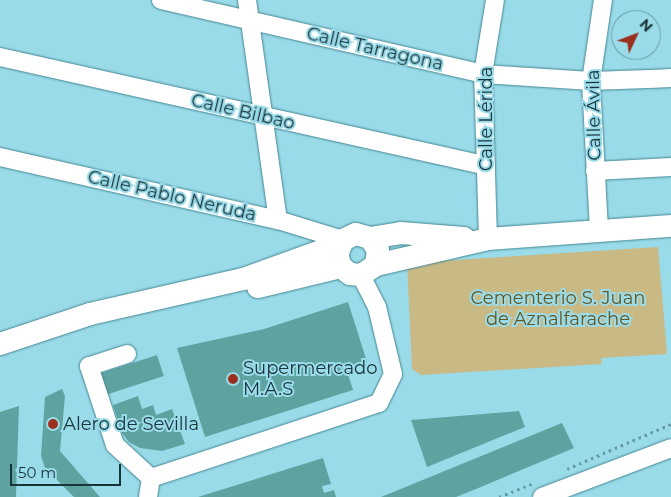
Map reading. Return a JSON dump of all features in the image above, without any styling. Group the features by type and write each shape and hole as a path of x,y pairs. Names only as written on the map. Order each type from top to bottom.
{"street":[{"name":"Calle Tarragona","path":"161,0 483,74 591,81 671,78"},
{"path":"247,0 278,220"},
{"name":"Calle Lérida","path":"488,240 483,74 495,0"},
{"name":"Calle Ávila","path":"599,230 591,81 603,0"},
{"name":"Calle Bilbao","path":"0,57 486,166"},
{"name":"Calle Pablo Neruda","path":"0,157 278,220 341,242"},
{"path":"595,171 671,167"},
{"path":"0,358 96,322 359,269 488,240 599,230 671,226"},
{"path":"0,344 90,314 243,279 341,242 356,234 370,238 401,232 488,240"},
{"path":"359,269 378,250 370,238"},
{"path":"151,478 379,403 393,374 377,307 359,269 337,256 341,242"},
{"path":"127,354 89,366 115,445 151,478"},
{"path":"541,489 671,448"},
{"path":"148,497 151,478"}],"path":[{"path":"558,473 671,424"},
{"path":"499,497 541,489"}],"green space":[{"name":"Cementerio S. Juan de Aznalfarache","path":"658,247 667,354 601,358 602,364 421,375 412,369 407,263"}],"building":[{"path":"348,302 367,362 346,368 353,390 205,437 177,348 264,329"},
{"path":"157,355 164,376 108,394 101,373"},
{"name":"Alero de Sevilla","path":"62,389 65,396 60,451 100,497 74,497 45,468 41,456 45,397"},
{"path":"138,396 142,409 153,405 156,415 172,409 185,444 162,451 140,448 129,442 122,433 113,405"},
{"name":"Alero de Sevilla","path":"19,406 16,497 0,497 0,412"},
{"path":"519,411 525,427 427,467 411,420"},
{"path":"562,423 574,448 476,489 456,497 381,497"},
{"path":"323,458 331,484 322,486 324,493 334,490 336,497 198,497"}],"place":[{"name":"Supermercado M.A.S","path":"233,379"},
{"name":"Alero de Sevilla","path":"53,424"}]}
